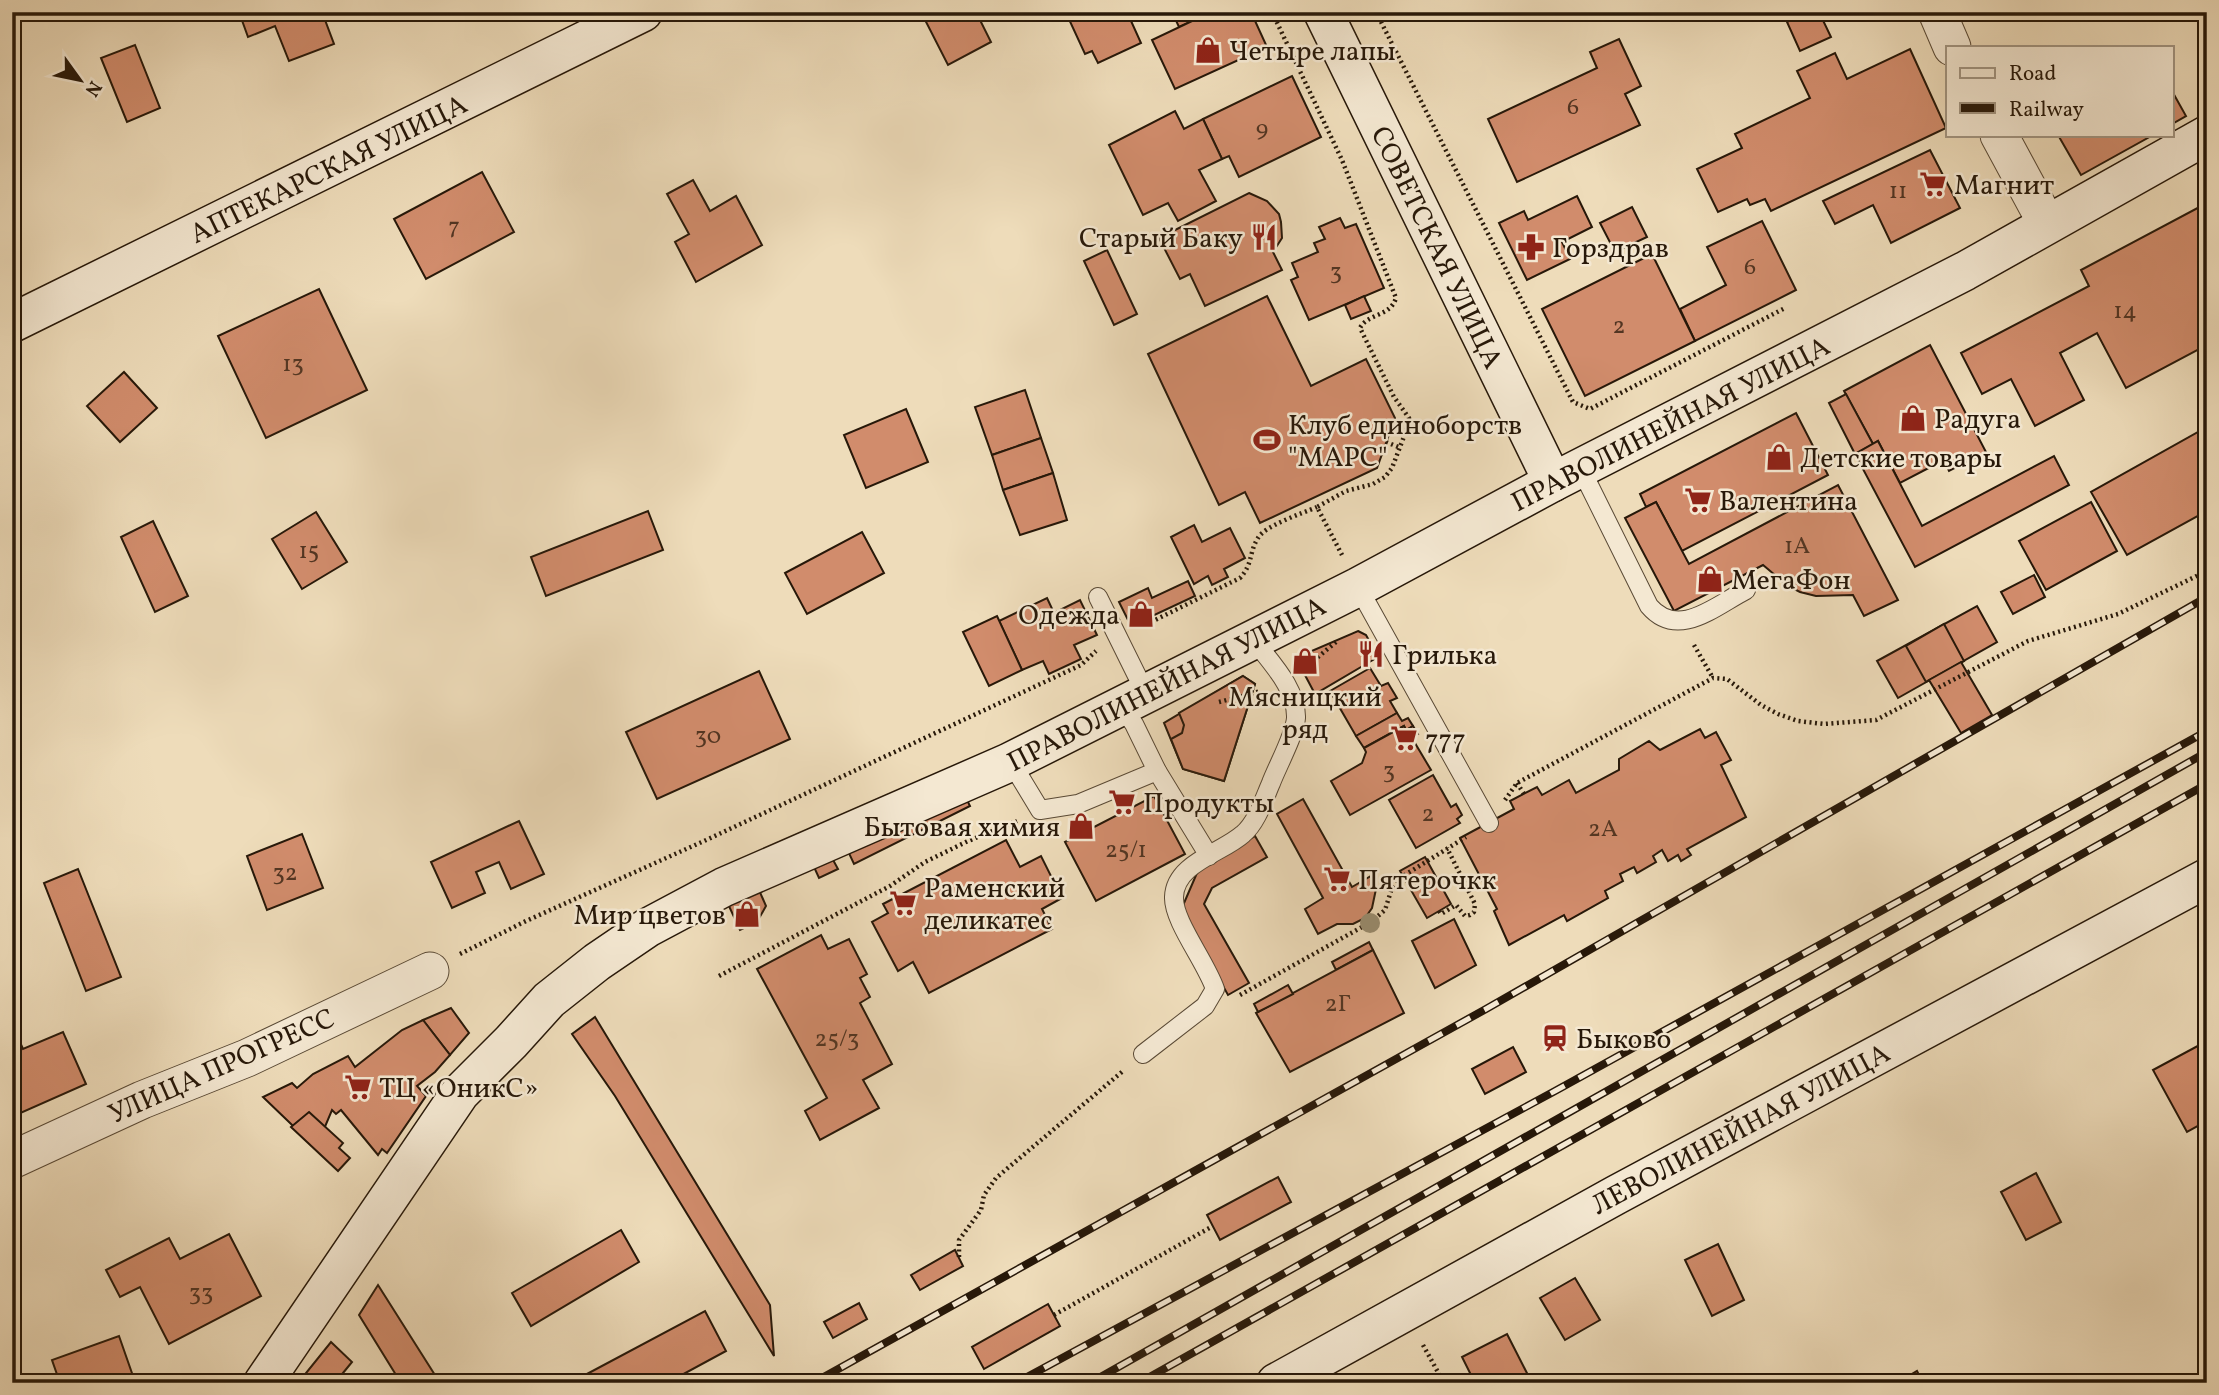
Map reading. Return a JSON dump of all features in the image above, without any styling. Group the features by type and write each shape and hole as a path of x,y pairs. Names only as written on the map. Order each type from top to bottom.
{"main road":[{"name":"АПТЕКАРСКАЯ УЛИЦА","path":"12,323 643,12"},
{"name":"СОВЕТСКАЯ УЛИЦА","path":"1323,12 1567,475"},
{"name":"ПРАВОЛИНЕЙНАЯ УЛИЦА","path":"263,1383 460,1093 549,1000 597,962 647,928 724,887 1008,763 1358,587 1567,475 1965,271 2207,135"},
{"name":"ЛЕВОЛИНЕЙНАЯ УЛИЦА","path":"1276,1383 1616,1195 2207,878"}],"street":[{"path":"1937,12 1952,46"},
{"path":"2000,136 2047,224"},
{"name":"УЛИЦА ПРОГРЕСС","path":"12,1160 142,1100 257,1053 430,971"}],"lane":[{"path":"1567,475 1597,497 1649,606 1662,618 1681,622 1746,590"},
{"path":"1358,587 1489,822"},
{"path":"1098,597 1118,638 1133,700 1134,724 1157,771 1209,856"},
{"path":"1143,1054 1205,1006 1215,989 1202,958 1175,912 1174,894 1181,877 1194,864 1244,834 1255,817 1296,719 1287,684 1253,639"},
{"path":"1008,763 1040,810 1078,804 1157,771"}],"path":[{"path":"430,971 526,920 717,835 1080,665 1100,648 1118,638 1240,578 1249,568 1258,537 1266,530 1346,491 1373,484 1385,477 1401,448 1409,418 1394,397 1360,328 1363,323 1391,309 1396,298 1342,159 1272,12"},
{"path":"1376,12 1573,402 1590,409 1785,308"},
{"path":"1386,442 1401,448"},
{"path":"1317,507 1358,587"},
{"path":"1489,822 1517,783 1713,678 1727,679 1761,705 1798,721 1824,724 1876,720 2028,641 2118,614 2207,571"},
{"path":"1681,622 1713,678"},
{"path":"1517,783 1524,793"},
{"path":"719,976 890,886 925,862 1040,810"},
{"path":"1439,911 1441,914 1457,905 1465,916 1470,915 1475,908 1447,848"},
{"path":"1054,1315 1213,1226"}],"building":[{"path":"239,12 322,12 334,44 289,61 275,26 248,37"},
{"path":"921,12 976,12 991,42 948,65"},
{"path":"1073,12 1127,12 1141,43 1098,63 1092,51 1085,54 1067,15"},
{"path":"1172,12 1212,12 1179,27"},
{"name":"Четыре лапы","path":"1211,12 1251,12 1267,47 1175,89 1152,40"},
{"path":"1790,12 1819,12 1831,37 1800,51 1787,22 1793,19"},
{"path":"1619,39 1641,86 1625,94 1640,125 1517,182 1488,119 1597,68 1590,52"},
{"path":"135,45 160,108 127,122 101,58"},
{"path":"1910,49 1946,128 1771,211 1765,199 1750,205 1747,199 1718,212 1697,169 1742,148 1735,134 1810,98 1797,71 1835,53 1847,79"},
{"path":"1292,76 1321,137 1239,177 1229,156 1222,159 1203,119"},
{"path":"2174,95 2186,116 2174,123"},
{"path":"1175,111 1184,129 1203,119 1222,159 1199,170 1216,201 1178,221 1168,203 1143,215 1109,145"},
{"path":"2059,136 2151,136 2081,175"},
{"path":"1930,150 1960,208 1891,243 1873,205 1835,224 1823,201"},
{"path":"482,172 514,232 426,279 394,219"},
{"path":"693,180 710,211 736,196 762,245 696,282 675,242 689,234 667,194"},
{"path":"1249,193 1267,201 1279,214 1282,238 1273,252 1282,270 1205,306 1190,274 1180,279 1159,238"},
{"path":"1577,196 1592,227 1562,242 1570,259 1527,280 1499,223 1524,211 1528,220"},
{"path":"2207,203 2207,345 2126,388 2097,333 2060,353 2084,400 2035,426 2011,379 1982,394 1961,353 2089,286 2081,270"},
{"path":"1632,207 1647,237 1615,252 1600,223"},
{"path":"1340,218 1345,228 1356,224 1384,288 1309,320 1291,280 1298,277 1292,263 1318,252 1314,243 1325,239 1319,227"},
{"path":"1762,221 1796,290 1695,341 1680,309 1726,285 1707,247"},
{"path":"1107,250 1137,314 1114,325 1084,261"},
{"path":"1652,254 1695,341 1585,396 1542,309"},
{"path":"319,289 367,390 266,438 218,336"},
{"path":"1267,296 1311,386 1366,359 1395,418 1377,468 1260,523 1245,492 1219,505 1148,354"},
{"path":"1364,296 1371,311 1351,319 1345,305"},
{"name":"Радуга","path":"1930,345 1986,452 1949,471 1944,460 1900,483 1878,441 1873,444 1844,391"},
{"path":"124,372 157,408 120,442 87,406"},
{"path":"1025,390 1041,438 992,455 975,407"},
{"path":"1846,394 1873,444 1855,454 1829,403"},
{"path":"906,409 928,462 866,488 844,435"},
{"path":"1796,413 1828,475 1682,551 1656,502 1646,507 1640,494"},
{"path":"2207,427 2207,511 2127,555 2091,492"},
{"path":"1041,438 1053,473 1003,490 992,455"},
{"path":"1878,441 1922,526 2054,456 2069,485 1915,567 1855,454"},
{"path":"1053,473 1067,520 1020,535 1003,490"},
{"path":"1838,485 1898,600 1864,616 1853,595 1816,596 1800,592 1788,586 1763,565 1674,611 1625,518 1656,502 1689,564"},
{"path":"2091,502 2117,551 2046,590 2019,541"},
{"path":"648,511 663,550 546,596 531,557"},
{"path":"316,512 347,562 302,589 272,539"},
{"path":"153,521 188,596 155,612 121,537"},
{"path":"1194,525 1202,542 1230,528 1245,558 1224,569 1228,577 1212,585 1208,576 1194,584 1171,537"},
{"path":"862,532 884,573 807,614 785,573"},
{"path":"2034,575 2045,597 2013,614 2001,592"},
{"name":"Одежда","path":"1188,581 1195,596 1131,626 1119,602 1148,588 1152,598"},
{"path":"1047,598 1054,613 1080,600 1097,635 1074,645 1081,659 1049,674 1043,661 1022,670 999,621"},
{"path":"1977,606 1997,642 1898,698 1877,661"},
{"path":"997,616 1022,670 989,686 963,632"},
{"path":"1944,624 1964,661 1926,682 1906,646"},
{"path":"1358,631 1366,635 1378,657 1315,694 1298,662 1300,656"},
{"path":"1961,662 1992,715 1961,733 1929,680"},
{"path":"1370,668 1381,686 1388,683 1397,698 1390,701 1397,713 1356,736 1330,691"},
{"path":"759,671 790,739 657,799 626,732"},
{"path":"1243,676 1255,684 1224,781 1183,769 1164,723"},
{"path":"1243,676 1255,684 1224,781 1183,769 1171,739 1182,733 1184,725 1179,713"},
{"path":"1397,713 1402,721 1408,718 1413,726 1406,730 1404,726 1364,748 1356,736"},
{"path":"1404,726 1406,730 1413,726 1418,734 1412,738 1431,770 1350,815 1331,781 1362,763 1366,752 1364,748"},
{"path":"1700,729 1705,738 1716,732 1731,760 1721,765 1746,817 1687,849 1691,855 1681,861 1678,855 1668,861 1662,850 1653,856 1656,862 1637,873 1634,867 1620,874 1623,881 1605,891 1608,898 1567,921 1564,915 1509,945 1494,911 1497,909 1460,838 1514,809 1510,801 1537,787 1542,795 1569,780 1576,793 1619,770 1619,759 1649,741 1660,750"},
{"path":"1433,775 1451,807 1456,804 1462,815 1457,819 1460,823 1416,848 1389,800"},
{"path":"963,792 970,806 854,864 847,849"},
{"path":"1154,796 1185,854 1096,901 1065,842"},
{"path":"1303,799 1352,887 1371,876 1376,889 1372,908 1365,918 1353,924 1337,924 1318,934 1305,909 1323,898 1277,814"},
{"path":"519,821 544,874 511,889 499,862 476,872 485,893 452,908 431,862"},
{"path":"302,834 323,888 267,910 247,856"},
{"path":"1255,836 1267,857 1212,888 1204,904 1249,983 1228,995 1181,910 1200,866"},
{"path":"1006,840 1020,867 1041,856 1062,898 1042,909 1052,929 929,993 913,962 898,971 872,922 888,913 883,904"},
{"path":"1425,857 1451,904 1427,918 1400,871"},
{"path":"832,858 838,869 819,878 814,867"},
{"path":"78,869 121,977 86,991 44,883"},
{"name":"Мир цветов","path":"759,890 766,906 757,922 740,930 728,904"},
{"path":"1454,919 1476,965 1435,988 1412,941"},
{"path":"821,935 828,949 849,939 867,974 860,978 870,997 860,1003 892,1064 863,1080 879,1108 820,1140 805,1111 827,1098 757,969"},
{"path":"1369,942 1373,950 1336,970 1332,962"},
{"path":"1373,950 1404,1013 1290,1072 1256,1013"},
{"path":"1288,985 1293,994 1258,1012 1254,1004"},
{"path":"451,1008 469,1033 450,1055 423,1020"},
{"path":"595,1017 770,1305 774,1356 615,1096 572,1034"},
{"name":"ТЦ «ОникС»","path":"423,1020 450,1055 435,1072 417,1086 426,1096 387,1153 382,1149 378,1155 341,1110 336,1114 332,1110 316,1148 263,1097 292,1083 297,1088 313,1074 348,1056 355,1067 402,1030"},
{"path":"12,1024 23,1049 63,1032 86,1084 16,1115 12,1107"},
{"path":"2207,1041 2207,1121 2187,1132 2153,1070"},
{"path":"1513,1047 1526,1072 1485,1094 1472,1069"},
{"path":"309,1112 343,1143 339,1148 350,1158 338,1171 291,1127"},
{"path":"2036,1173 2061,1222 2026,1240 2001,1192"},
{"path":"1278,1177 1291,1202 1220,1240 1207,1215"},
{"path":"621,1230 639,1262 531,1326 512,1293"},
{"path":"229,1234 261,1296 169,1344 140,1287 120,1297 106,1270 169,1238 180,1259"},
{"path":"1718,1244 1744,1300 1712,1316 1685,1260"},
{"path":"955,1250 963,1266 920,1290 911,1275"},
{"path":"1575,1278 1600,1320 1565,1340 1540,1298"},
{"path":"378,1285 440,1383 401,1383 359,1315"},
{"path":"859,1303 867,1319 833,1338 824,1322"},
{"path":"1048,1304 1060,1326 984,1369 972,1347"},
{"path":"705,1311 726,1351 667,1383 570,1383"},
{"path":"1507,1334 1532,1383 1475,1383 1462,1357"},
{"path":"119,1336 134,1379 124,1383 60,1383 52,1360"},
{"path":"331,1342 352,1362 343,1373 351,1380 349,1383 298,1383"},
{"path":"1917,1371 1923,1383 1897,1383"}],"railway":[{"path":"813,1383 1486,1009 2207,597"},
{"path":"1016,1383 1555,1091 2207,731"},
{"path":"1090,1383 2207,752"},
{"path":"1139,1383 2207,784"}],"place":[{"name":"Четыре лапы","path":"1208,50"},
{"name":"Магнит","path":"1933,184"},
{"name":"Старый Баку","path":"1264,237"},
{"name":"Горздрав","path":"1531,247"},
{"name":"Радуга","path":"1913,418"},
{"name":"Клуб единоборств \"МАРС\"","path":"1267,440"},
{"name":"Детские товары","path":"1779,457"},
{"name":"Валентина","path":"1698,500"},
{"name":"МегаФон","path":"1710,579"},
{"name":"Одежда","path":"1141,614"},
{"name":"Грилька","path":"1371,654"},
{"name":"Мясницкий ряд","path":"1305,661"},
{"name":"777","path":"1404,738"},
{"name":"Продукты","path":"1122,802"},
{"name":"Бытовая химия","path":"1081,826"},
{"name":"Пятерочкк","path":"1337,879"},
{"name":"Раменский деликатес","path":"903,903"},
{"name":"Мир цветов","path":"747,914"},
{"name":"Быково","path":"1555,1038"},
{"name":"ТЦ «ОникС»","path":"358,1087"}]}
